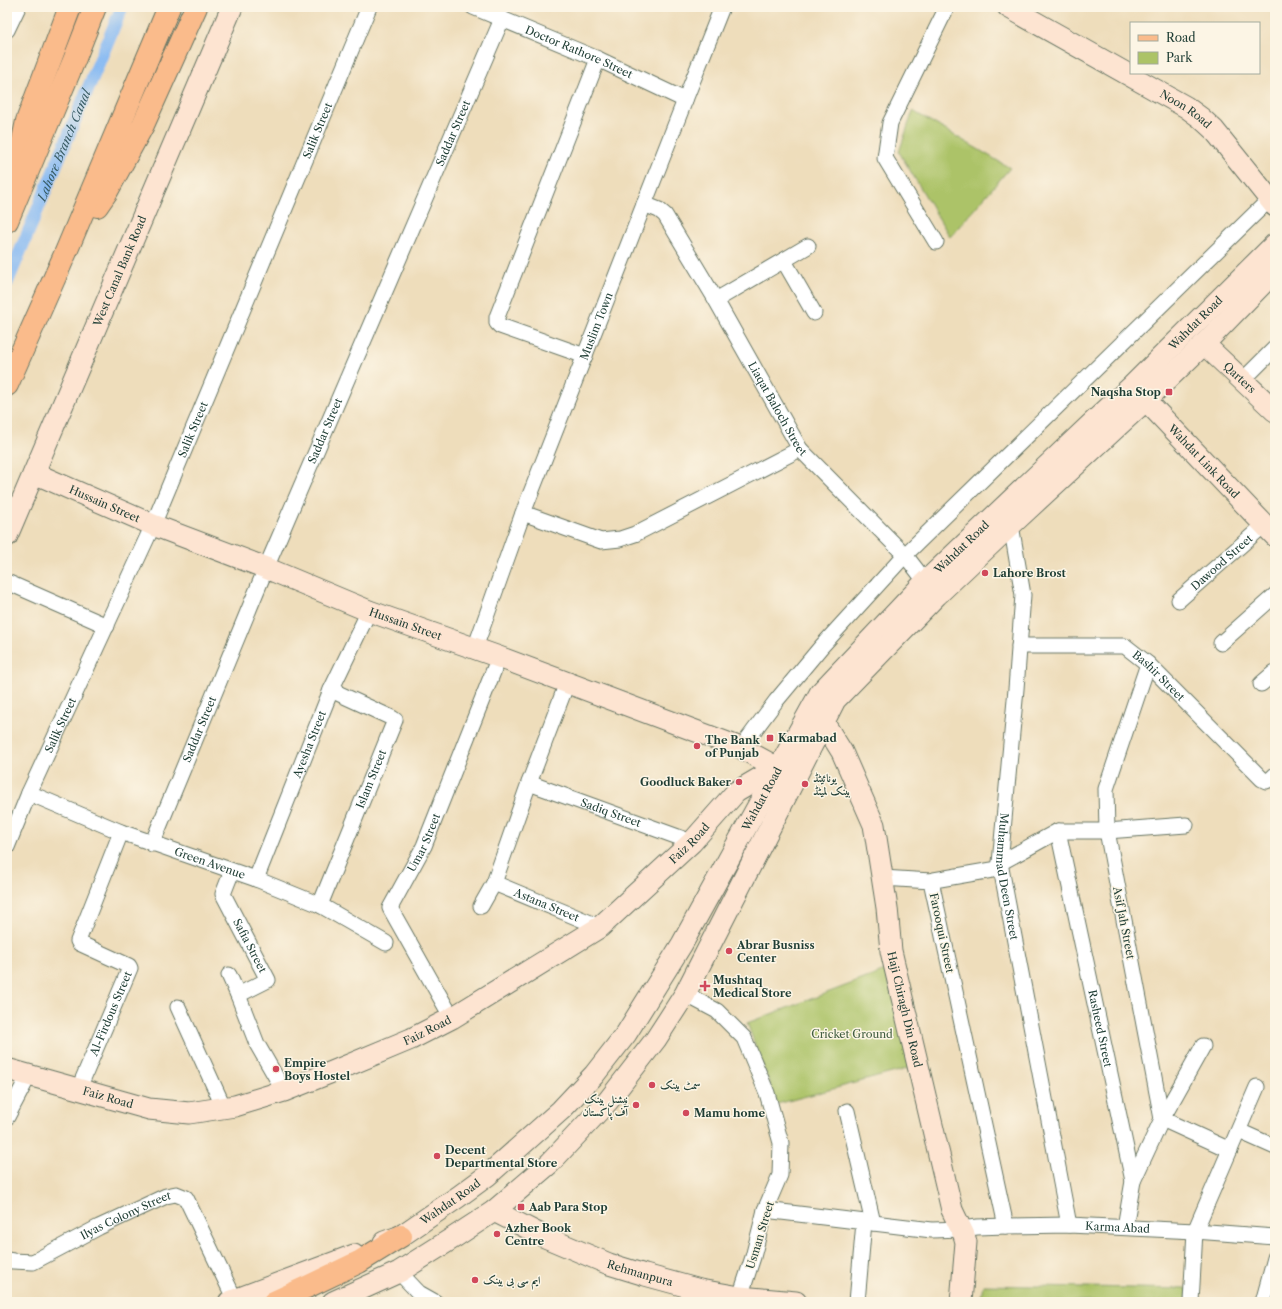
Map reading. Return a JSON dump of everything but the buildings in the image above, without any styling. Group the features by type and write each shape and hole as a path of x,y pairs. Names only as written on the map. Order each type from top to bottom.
{"main road":[{"path":"7,216 27,122 70,7"},
{"path":"7,221 95,7"},
{"path":"7,385 66,252 170,7"},
{"path":"66,252 106,193 143,125 196,7"},
{"path":"280,1300 359,1262 401,1236"}],"street":[{"path":"7,30 18,7"},
{"name":"West Canal Bank Road","path":"7,536 232,7"},
{"name":"Salik Street","path":"7,847 29,793 153,525 369,7"},
{"name":"Doctor Rathore Street","path":"473,7 598,59 685,100"},
{"name":"Muslim Town","path":"475,648 523,513 722,7"},
{"path":"936,242 885,158 890,123 947,7"},
{"name":"Noon Road","path":"1008,7 1186,107 1214,130 1273,200"},
{"name":"Saddar Street","path":"152,844 266,568 502,19"},
{"path":"585,356 500,326 497,322 598,59"},
{"path":"741,748 776,701 821,647 905,555 1273,200"},
{"name":"Liaqat Baloch Street","path":"644,204 659,210 664,215 716,300 800,449 905,555 931,589"},
{"name":"Wahdat Road","path":"333,1302 399,1272 494,1212 550,1163 608,1101 656,1039 685,994 835,700 931,589 1011,525 1139,393 1275,244"},
{"path":"716,300 808,246"},
{"path":"784,261 814,313"},
{"name":"Wahdat Road","path":"232,1301 401,1236 488,1175 561,1110 594,1075 626,1034 682,944 820,693 931,589 1093,422 1139,393 1204,344 1275,271"},
{"name":"Qarters","path":"1204,344 1275,410"},
{"path":"1243,380 1275,348"},
{"name":"Wahdat Link Road","path":"1139,393 1270,531"},
{"path":"523,513 601,541 620,539 635,534 800,449"},
{"name":"Hussain Street","path":"34,473 153,525 266,568 369,611 475,648 741,748 796,776"},
{"name":"Muhammad Deen Street","path":"1011,525 1023,595 1000,863 1069,1225"},
{"name":"Dawood Street","path":"1179,600 1270,531"},
{"path":"7,582 107,626"},
{"path":"1221,643 1275,595"},
{"name":"Ayesha Street","path":"256,879 330,690 369,611"},
{"name":"Bashir Street","path":"1019,646 1125,646 1148,664 1262,779 1271,778"},
{"name":"Umar Street","path":"452,1018 390,908 424,846 499,657"},
{"name":"Asif Jah Street","path":"1148,664 1106,789 1107,831 1162,1119"},
{"path":"1261,684 1275,672"},
{"path":"481,906 494,883 567,683"},
{"name":"Islam Street","path":"320,905 395,720 330,690"},
{"name":"Haji Chiragh Din Road","path":"824,723 842,752 874,825 887,908 890,951 952,1210 964,1234 966,1242 961,1302"},
{"name":"Faiz Road","path":"7,1069 79,1088 149,1109 189,1113 235,1106 284,1091 411,1039 452,1018 600,927 692,842 736,792 778,768"},
{"name":"Sadiq Street","path":"530,783 692,842"},
{"name":"Green Avenue","path":"29,793 152,844 256,879 320,905 386,943"},
{"name":"Farooqui Street","path":"1006,1226 931,881 998,869 1000,863 1058,831 1107,831 1186,825"},
{"name":"Rasheed Street","path":"1058,831 1133,1181 1125,1227"},
{"name":"Al-Firdous Street","path":"79,1088 130,968 129,966 78,942 121,832"},
{"name":"Safia Street","path":"232,871 223,894 268,980 238,995"},
{"path":"882,878 931,881"},
{"name":"Astana Street","path":"494,883 600,927"},
{"path":"228,976 238,995 257,1044 284,1091"},
{"name":"Usman Street","path":"685,994 717,1011 744,1038 767,1093 781,1143 780,1175 765,1210 753,1258 740,1297"},
{"path":"178,1007 224,1108"},
{"path":"1133,1181 1162,1119 1203,1046"},
{"path":"7,1117 29,1075"},
{"path":"1190,1302 1195,1231 1257,1087"},
{"path":"847,1110 869,1222 857,1302"},
{"path":"1162,1119 1230,1150"},
{"path":"1239,1131 1275,1147"},
{"name":"Ilyas Colony Street","path":"7,1260 33,1262 106,1224 166,1196 176,1194 186,1198 232,1301"},
{"name":"Karma Abad","path":"765,1210 932,1230 977,1227 1069,1225 1195,1231 1275,1237"},
{"name":"Rehmanpura","path":"494,1212 545,1237 610,1264 645,1275 700,1290 740,1297 796,1302"},
{"path":"1263,1302 1275,1258"},
{"path":"399,1272 420,1293 435,1302"}],"green space":[{"path":"913,111 1010,168 950,237 899,152"},
{"name":"Cricket Ground","path":"885,971 914,1067 777,1104 747,1023"},
{"path":"983,1285 1188,1289 1186,1302 980,1302"}],"waterway":[{"name":"Lahore Branch Canal","path":"7,283 122,7"}],"place":[{"name":"Naqsha Stop","path":"1169,392"},
{"name":"Lahore Brost","path":"985,573"},
{"name":"Karmabad","path":"770,738"},
{"name":"The Bank of Punjab","path":"697,746"},
{"name":"Goodluck Baker","path":"739,782"},
{"name":"یونائیٹڈ بینک لمیٹڈ","path":"805,784"},
{"name":"Abrar Busniss Center","path":"729,951"},
{"name":"Mushtaq Medical Store","path":"705,986"},
{"name":"Empire Boys Hostel","path":"276,1069"},
{"name":"سمٹ بینک","path":"652,1085"},
{"name":"نیشنل بینک آف پاکستان","path":"636,1105"},
{"name":"Mamu home","path":"686,1113"},
{"name":"Decent Departmental Store","path":"437,1156"},
{"name":"Aab Para Stop","path":"521,1207"},
{"name":"Azher Book Centre","path":"497,1234"},
{"name":"ایم سی بی بینک","path":"475,1280"}]}
